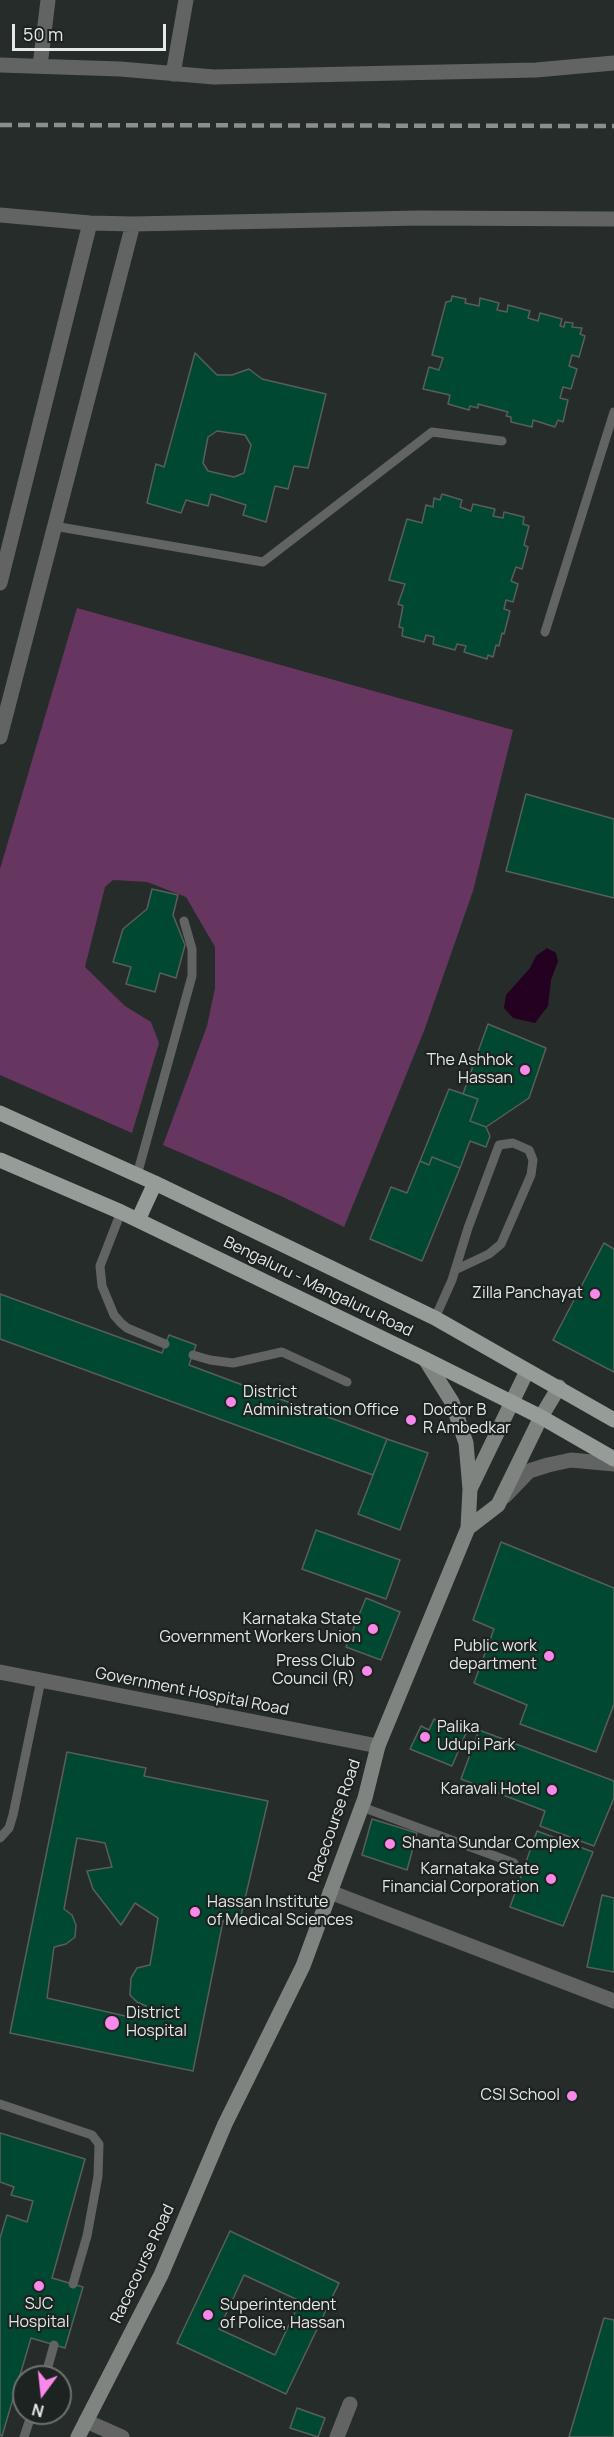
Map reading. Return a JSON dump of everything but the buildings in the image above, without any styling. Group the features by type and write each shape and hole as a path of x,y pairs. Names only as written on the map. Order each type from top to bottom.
{"main road":[{"name":"Bengaluru - Mangaluru Road","path":"0,1113 154,1183 435,1318 614,1420"},
{"name":"Bengaluru - Mangaluru Road","path":"0,1160 121,1212 425,1359 541,1417 614,1459"},
{"path":"138,1220 154,1183"}],"street":[{"path":"40,66 48,0"},
{"path":"172,74 186,0"},
{"path":"0,65 214,77 536,70 614,63"},
{"path":"0,215 90,223 133,224 419,218 614,219"},
{"path":"0,584 90,223"},
{"path":"0,737 133,224"},
{"path":"425,1359 452,1402 466,1443 470,1489 468,1528"},
{"path":"470,1489 527,1371"},
{"path":"498,1505 541,1417 559,1388"},
{"path":"468,1528 498,1505 529,1471 571,1460 614,1464"},
{"name":"Racecourse Road","path":"78,2437 161,2276 225,2124 303,1966 362,1807 378,1746 468,1528"},
{"name":"Government Hospital Road","path":"0,1672 378,1746"},
{"path":"330,1892 614,2001"},
{"path":"337,2437 350,2404"},
{"path":"86,2421 122,2437"}],"lane":[{"path":"545,632 614,412"},
{"path":"54,526 263,562 432,432 502,441"},
{"path":"137,1175 192,976 192,949 184,921"},
{"path":"435,1318 455,1270 499,1145 513,1143 529,1150 533,1160 531,1175 501,1244 489,1254 455,1270"},
{"path":"121,1212 100,1266 102,1286 114,1315 121,1323 127,1328 165,1344"},
{"path":"193,1355 225,1363 282,1352 347,1382"},
{"path":"0,1838 9,1828 13,1815 41,1680"},
{"path":"362,1807 514,1863"},
{"path":"0,2104 92,2135 99,2144 98,2176 91,2216 73,2284"},
{"path":"48,2365 54,2345"}],"shaded area":[{"path":"77,608 513,730 473,891 424,1031 344,1227 283,1197 163,1145 207,1026 215,988 215,947 186,897 147,882 113,880 105,887 85,967 125,1006 151,1022 159,1043 132,1133 0,1075 0,869"},
{"path":"547,948 556,953 558,961 551,980 548,1006 535,1023 513,1018 504,1008 506,995 530,968 536,956"}],"railway":[{"path":"0,125 614,126"}],"place":[{"name":"The Ashhok Hassan","path":"525,1070"},
{"name":"Zilla Panchayat","path":"595,1294"},
{"name":"District Administration Office","path":"231,1402"},
{"name":"Doctor B R Ambedkar","path":"411,1420"},
{"name":"Karnataka State Government Workers Union","path":"373,1629"},
{"name":"Public work department","path":"549,1656"},
{"name":"Press Club Council (R)","path":"367,1671"},
{"name":"Palika Udupi Park","path":"425,1737"},
{"name":"Karavali Hotel","path":"552,1790"},
{"name":"Shanta Sundar Complex","path":"390,1844"},
{"name":"Karnataka State Financial Corporation","path":"551,1879"},
{"name":"Hassan Institute of Medical Sciences","path":"195,1912"},
{"name":"District Hospital","path":"112,2023"},
{"name":"CSI School","path":"572,2096"},
{"name":"SJC Hospital","path":"39,2286"},
{"name":"Superintendent of Police, Hassan","path":"208,2315"}]}
